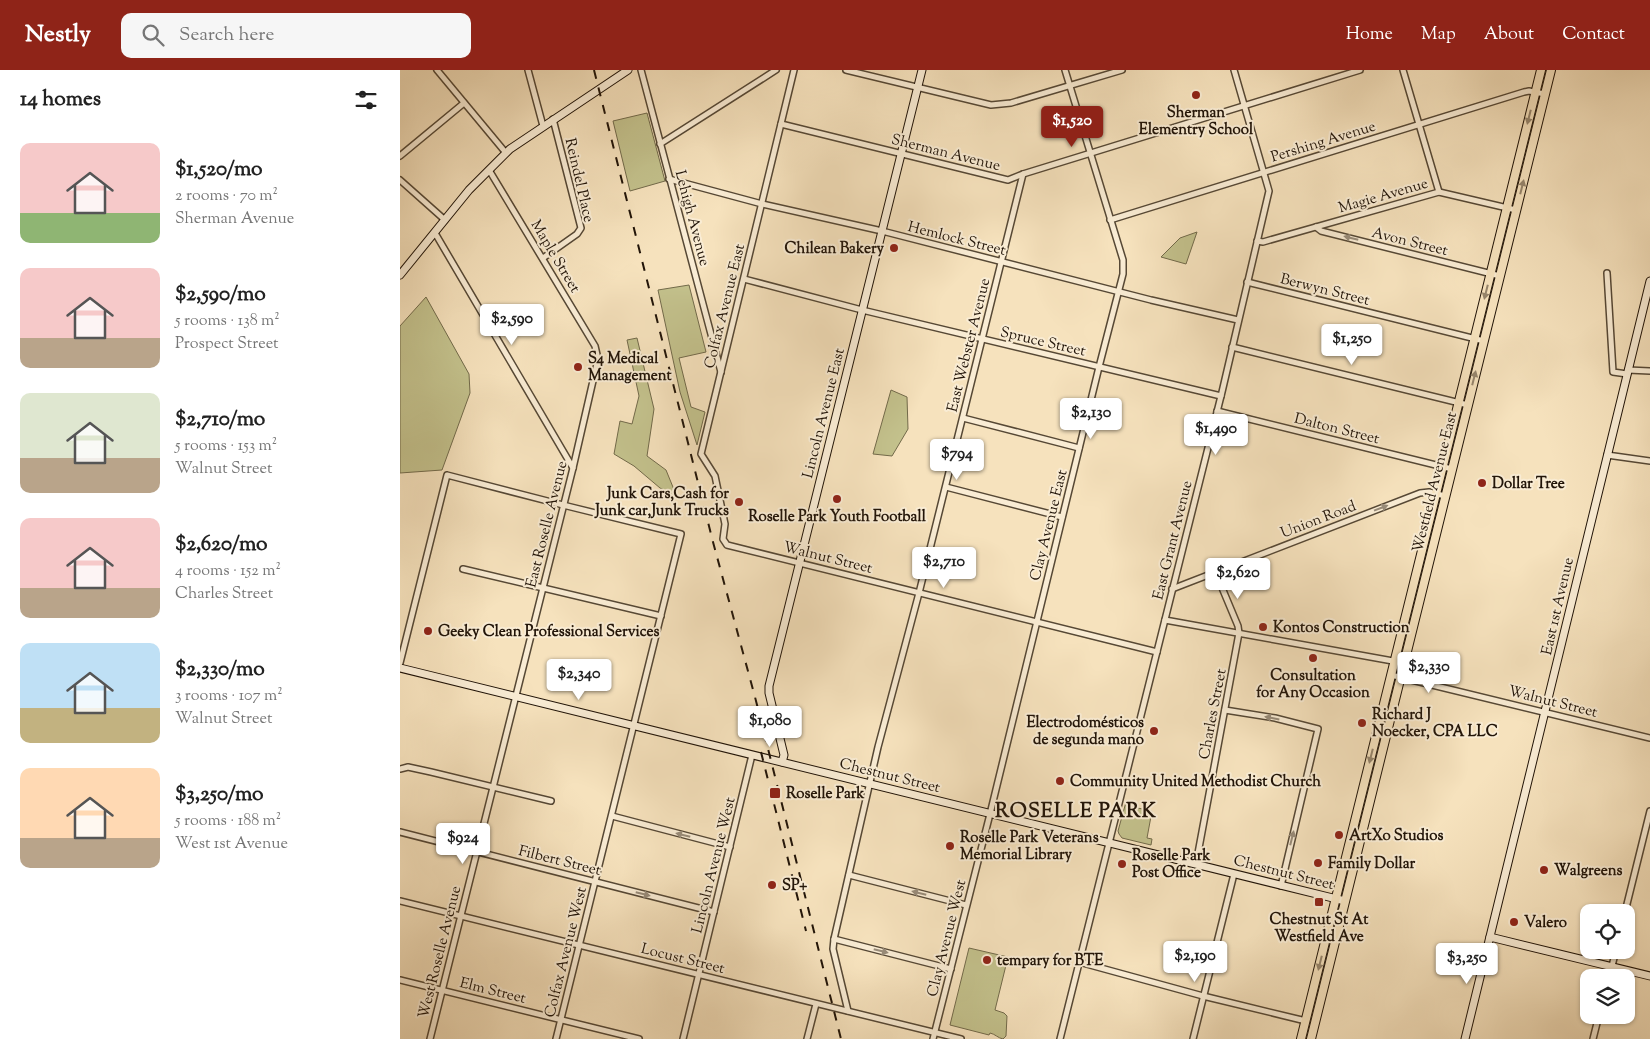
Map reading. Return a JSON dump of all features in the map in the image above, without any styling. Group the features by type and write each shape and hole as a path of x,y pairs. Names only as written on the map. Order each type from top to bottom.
{"main road":[{"name":"Westfield Avenue East","path":"1301,1039 1541,70"},
{"name":"Westfield Avenue East","path":"1311,1039 1551,70"},
{"path":"1521,150 1530,152"}],"street":[{"path":"437,70 506,153"},
{"path":"528,70 544,126"},
{"path":"400,275 469,190 506,153 553,119 628,70"},
{"name":"Lehigh Avenue","path":"641,70 721,372"},
{"path":"660,144 776,70"},
{"name":"Colfax Avenue East","path":"727,545 723,539 725,524 715,476 701,454 794,70"},
{"path":"846,70 991,105 1011,103 1122,70"},
{"name":"Lincoln Avenue East","path":"782,762 784,755 769,686 922,70"},
{"name":"Clay Avenue East","path":"990,814 1124,266 1065,70"},
{"name":"East Grant Avenue","path":"1060,1039 1217,410 1269,191 1234,70"},
{"name":"Sherman Avenue","path":"781,124 1008,180 1360,70"},
{"path":"1403,70 1439,192"},
{"name":"Pershing Avenue","path":"1110,220 1524,92 1545,94"},
{"path":"400,156 464,103"},
{"name":"Reindel Place","path":"543,258 577,234 581,228 553,119"},
{"name":"Maple Street","path":"490,170 595,346 598,356"},
{"name":"East Webster Avenue","path":"848,1011 833,949 834,939 878,746 946,487 1023,174"},
{"name":"Hemlock Street","path":"670,178 762,204 1238,320"},
{"path":"400,180 445,220"},
{"name":"Magie Avenue","path":"1257,242 1263,242 1439,192 1516,210"},
{"name":"Avon Street","path":"1316,227 1321,231 1500,276"},
{"path":"435,233 573,468"},
{"path":"1607,273 1613,372 1650,371"},
{"name":"Spruce Street","path":"744,279 862,310 1220,396"},
{"name":"Berwyn Street","path":"1247,282 1484,340"},
{"name":"East 1st Avenue","path":"1465,1039 1650,282"},
{"path":"1232,347 1468,405"},
{"name":"East Roselle Avenue","path":"516,697 573,468 598,356"},
{"name":"Dalton Street","path":"1217,410 1452,469"},
{"path":"963,418 1079,448"},
{"path":"1607,455 1650,461"},
{"path":"400,663 447,475 681,534 634,726"},
{"path":"946,487 1062,517"},
{"name":"Union Road","path":"1172,589 1420,493 1426,492 1445,496"},
{"name":"Walnut Street","path":"727,545 1157,652"},
{"path":"463,570 660,616"},
{"name":"Charles Street","path":"1196,864 1239,633 1216,571"},
{"path":"1165,620 1404,663"},
{"name":"Chestnut Street","path":"400,668 1345,901"},
{"name":"Walnut Street","path":"1391,675 1650,738"},
{"name":"West Roselle Avenue","path":"430,1039 516,697"},
{"path":"1226,710 1275,718 1318,729 1281,886"},
{"name":"Colfax Avenue West","path":"556,1039 634,726"},
{"name":"Lincoln Avenue West","path":"684,1039 752,755"},
{"path":"400,769 408,767 551,801"},
{"path":"1627,904 1650,811"},
{"name":"Clay Avenue West","path":"933,1039 990,814"},
{"path":"612,816 730,847"},
{"name":"Filbert Street","path":"400,832 714,912"},
{"path":"1193,1039 1234,874"},
{"path":"849,875 966,904"},
{"name":"Locust Street","path":"400,900 961,1039"},
{"path":"1490,936 1650,976"},
{"path":"834,939 951,969"},
{"path":"1611,969 1614,959"},
{"path":"1079,962 1203,996 1306,1021"},
{"name":"Elm Street","path":"400,980 639,1039"},
{"path":"807,1039 816,1004"},
{"path":"1593,1039 1597,1024"}],"shaded area":[{"path":"647,113 665,181 630,191 613,121"},
{"path":"1197,232 1186,264 1161,257 1180,238"},
{"path":"689,285 706,352 679,358 691,407 705,412 697,445 680,392 658,290"},
{"path":"426,297 469,374 470,393 442,470 400,473 400,326"},
{"path":"637,338 654,409 647,456 666,470 677,497 660,488 634,466 614,454 620,421 632,424 639,396 627,340"},
{"path":"891,390 907,397 908,429 892,456 873,454"},
{"path":"1129,801 1128,806 1152,811 1147,838 1152,839 1151,845 1122,838 1119,834 1118,831 1126,802"},
{"path":"969,948 1008,957 995,1010 1007,1016 1006,1036 1003,1039 990,1033 989,1035 950,1025"}],"railway":[{"path":"594,70 841,1039"},
{"path":"761,752 806,931"}],"place":[{"name":"Sherman Elementry School","path":"1196,95"},
{"name":"Chilean Bakery","path":"894,248"},
{"name":"S4 Medical Management","path":"578,367"},
{"name":"Dollar Tree","path":"1482,483"},
{"name":"Roselle Park Youth Football","path":"837,499"},
{"name":"Junk Cars,Cash for Junk car,Junk Trucks","path":"739,502"},
{"name":"Kontos Construction","path":"1263,627"},
{"name":"Geeky Clean Professional Services","path":"428,631"},
{"name":"Consultation for Any Occasion","path":"1313,658"},
{"name":"Richard J Noecker, CPA LLC","path":"1362,723"},
{"name":"Electrodomésticos de segunda mano","path":"1154,731"},
{"name":"Community United Methodist Church","path":"1060,781"},
{"name":"Roselle Park","path":"775,793"},
{"name":"ArtXo Studios","path":"1339,835"},
{"name":"Roselle Park Veterans Memorial Library","path":"950,846"},
{"name":"Family Dollar","path":"1318,863"},
{"name":"Roselle Park Post Office","path":"1122,864"},
{"name":"Walgreens","path":"1544,870"},
{"name":"SP+","path":"772,885"},
{"name":"Chestnut St At Westfield Ave","path":"1319,902"},
{"name":"Valero","path":"1514,922"},
{"name":"tempary for BTE","path":"987,960"}],"district":[{"name":"ROSELLE PARK","path":"1076,810"}]}
